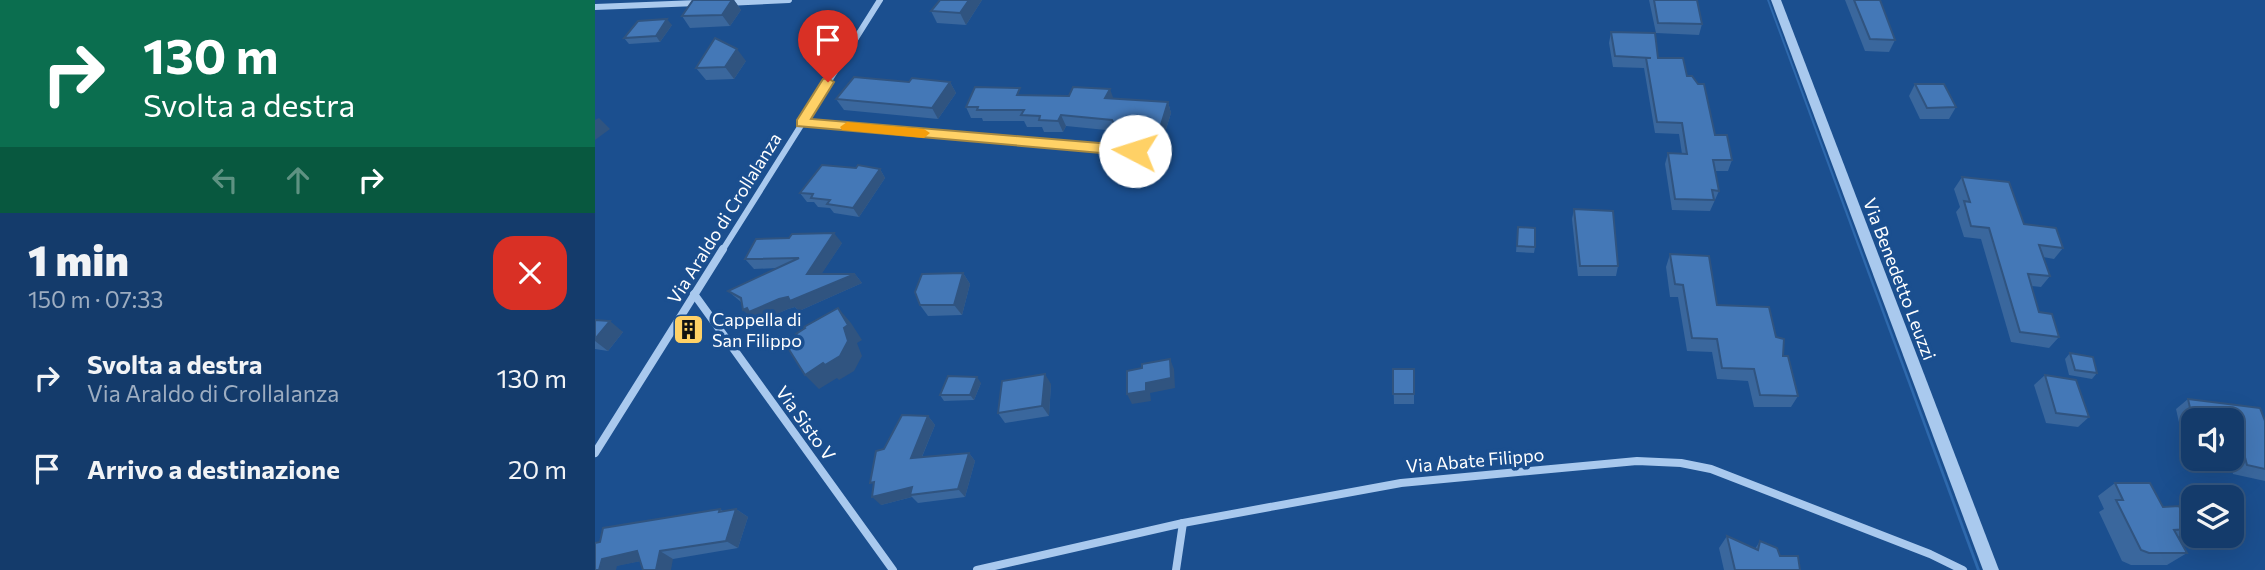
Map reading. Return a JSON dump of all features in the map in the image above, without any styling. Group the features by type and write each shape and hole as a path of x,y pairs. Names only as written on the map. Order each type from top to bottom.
{"street":[{"path":"716,3 789,0"},
{"name":"Via Araldo di Crollalanza","path":"595,453 880,0"},
{"name":"Via Benedetto Leuzzi","path":"1776,0 1991,570"},
{"path":"595,7 703,3"},
{"path":"801,123 1135,151"},
{"name":"Via Sisto V","path":"694,294 893,570"},
{"name":"Via Abate Filippo","path":"977,570 1183,523 1401,483 1637,461 1681,463 1711,469 1930,554 1963,570"},
{"path":"1176,570 1183,523"}],"shaded area":[{"path":"1769,0 1980,570 1977,570"}],"building":[{"path":"693,0 732,0 722,15 682,16"},
{"path":"940,0 969,0 960,13 931,11"},
{"path":"1654,0 1697,0 1702,24 1658,23"},
{"path":"1854,0 1880,0 1895,40 1870,39"},
{"path":"667,19 656,36 624,38 638,21"},
{"path":"1611,32 1655,33 1658,58 1683,58 1687,76 1692,76 1698,84 1704,84 1715,135 1727,135 1732,160 1713,160 1719,191 1712,190 1714,200 1675,199 1668,153 1687,154 1682,123 1657,122 1646,58 1651,58 1615,56"},
{"path":"715,38 737,49 725,67 696,68"},
{"path":"854,77 909,82 912,78 950,82 932,108 836,99"},
{"path":"1915,84 1944,84 1956,107 1927,108"},
{"path":"975,87 1020,88 1017,95 1069,96 1073,87 1110,89 1105,98 1168,102 1160,128 1061,115 1058,121 1039,120 1040,116 1021,115 1024,110 977,110 978,107 966,107"},
{"path":"822,165 856,168 858,165 880,169 853,208 827,204 830,200 811,198 813,194 800,193"},
{"path":"1962,177 2009,182 2024,224 2056,228 2063,248 2039,245 2050,276 2028,274 2039,312 2052,314 2059,337 2020,332 1989,228 1971,226 1964,201 1970,202"},
{"path":"1574,209 1613,211 1618,266 1580,266"},
{"path":"1518,227 1535,228 1535,247 1517,246"},
{"path":"834,233 807,274 855,274 790,301 788,297 779,299 749,312 747,308 743,310 741,298 728,291 799,258 745,259 756,239 789,238 792,234"},
{"path":"1670,254 1709,256 1717,305 1769,307 1776,337 1784,339 1783,356 1788,356 1798,396 1760,395 1754,369 1722,368 1717,339 1692,338 1683,285 1675,284"},
{"path":"963,273 954,305 920,305 915,292 922,274"},
{"path":"838,308 848,325 844,328 848,341 840,356 805,375 788,348 799,338 796,334 804,327"},
{"path":"595,320 610,321 595,339"},
{"path":"2070,353 2093,357 2097,373 2075,370"},
{"path":"1170,359 1171,378 1146,383 1146,391 1127,394 1127,371 1142,368 1142,364"},
{"path":"1393,369 1414,369 1414,394 1393,394"},
{"path":"1045,374 1042,406 998,413 1002,381"},
{"path":"2045,375 2076,380 2089,417 2056,413"},
{"path":"948,376 977,377 970,395 940,395"},
{"path":"2188,399 2260,408 2265,421 2265,469 2247,465 2244,453 2244,408 2190,408"},
{"path":"902,415 928,416 911,458 969,453 958,489 910,495 912,487 872,497 874,482 870,483 876,451 884,449"},
{"path":"2115,483 2150,483 2163,507 2179,506 2181,530 2174,530 2181,548 2187,553 2149,553 2141,550 2116,500 2123,500"},
{"path":"720,509 719,512 736,509 726,541 660,551 656,570 643,570 637,551 602,559 599,570 595,570 595,543 600,542 603,528"},
{"path":"1727,536 1758,550 1760,541 1777,548 1780,556 1798,556 1800,570 1735,570"}],"slow traffic":[{"path":"847,127 924,133"}],"place":[{"name":"Cappella di San Filippo","path":"689,329"}],"route":[{"path":"828,82 801,123 1135,151"}]}
